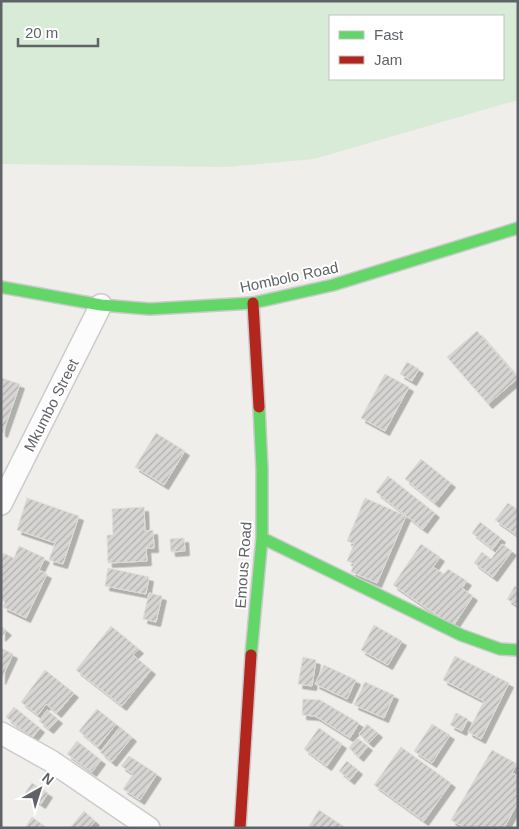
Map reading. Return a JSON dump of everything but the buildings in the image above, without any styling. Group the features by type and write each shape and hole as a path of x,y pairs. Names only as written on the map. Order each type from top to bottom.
{"street":[{"name":"Hombolo Road","path":"1,287 101,305 150,309 253,303 333,285 518,228"},
{"name":"Emous Road","path":"240,828 248,682 262,538 262,468 253,303"},
{"name":"Mkumbo Street","path":"1,504 101,305"},
{"path":"262,538 462,635 500,649 518,650"},
{"path":"3,738 51,761 149,828"}],"green space":[{"path":"1,1 518,1 518,100 314,159 226,167 1,164"}],"traffic: fast":[{"path":"1,287 101,305 150,309 253,303 333,285 518,228"},
{"path":"251,655 262,538 262,469 259,407"},
{"path":"262,538 461,635 500,649 518,650"}],"traffic: jam":[{"path":"253,303 259,407"},
{"path":"240,828 251,655"}]}
